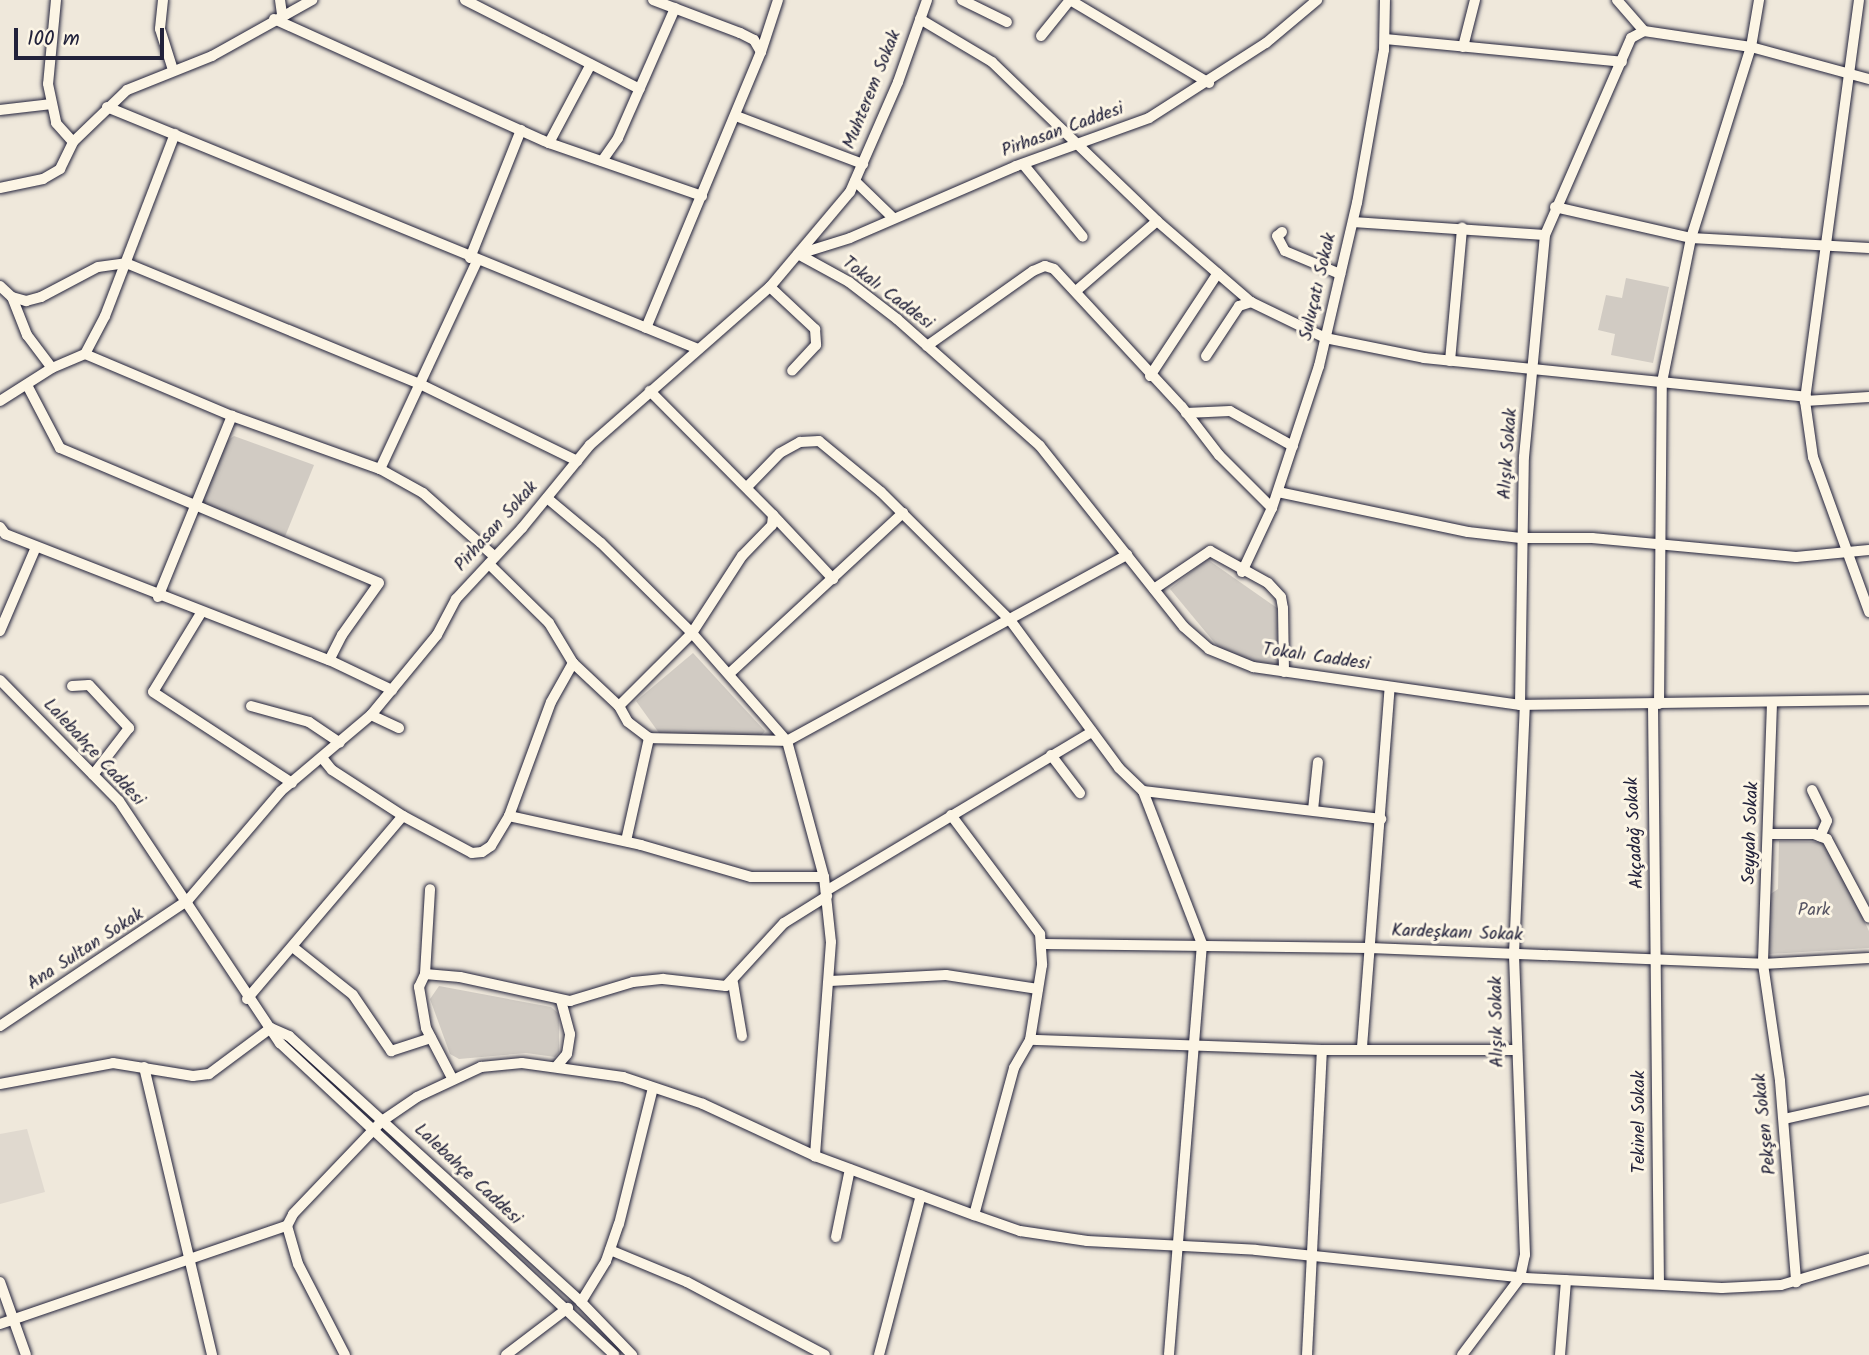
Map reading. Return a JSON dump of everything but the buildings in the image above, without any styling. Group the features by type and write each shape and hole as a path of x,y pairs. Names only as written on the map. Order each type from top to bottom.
{"street":[{"path":"163,0 160,29 173,70"},
{"path":"278,17 280,0"},
{"path":"0,188 43,178 60,169 73,142 127,90 212,56 312,0"},
{"path":"466,0 640,89"},
{"path":"654,0 740,33 754,40 761,52"},
{"path":"646,327 736,116 778,0"},
{"name":"Muhterem Sokak","path":"853,187 927,0"},
{"path":"962,0 1007,22"},
{"path":"1041,36 1070,0 1209,83"},
{"name":"Pirhasan Caddesi","path":"798,254 894,218 1023,164 1149,118 1209,83 1317,0"},
{"name":"Suluçatı Sokak","path":"1242,572 1278,492 1325,338 1353,222 1385,38 1385,0"},
{"path":"1463,47 1475,0"},
{"path":"1617,0 1644,31"},
{"name":"Akçadağ Sokak","path":"1658,961 1651,766 1656,704 1662,382 1691,238 1751,47 1759,0"},
{"path":"1859,0 1805,399 1813,457 1869,612"},
{"path":"53,1 48,84 56,123 73,142"},
{"path":"602,161 640,89 674,8"},
{"path":"278,17 549,143 702,196"},
{"path":"920,19 992,62 1082,144 1157,221 1251,302 1325,338 1450,361 1534,371 1662,382 1805,399 1869,397"},
{"path":"1353,222 1545,235 1631,38 1644,31 1751,47 1869,79"},
{"path":"1385,38 1622,62"},
{"path":"549,143 591,64"},
{"path":"0,110 52,104"},
{"path":"107,107 698,349"},
{"path":"736,116 863,164"},
{"path":"380,469 411,400 422,385 474,259 521,130"},
{"path":"0,401 52,368 85,354 126,263 175,135"},
{"path":"1023,164 1083,237"},
{"path":"853,187 894,218"},
{"name":"Pirhasan Sokak","path":"188,900 292,783 372,715 437,635 456,599 577,461 650,391 769,287 853,187"},
{"path":"1555,207 1691,238 1869,248"},
{"path":"1076,291 1157,221"},
{"path":"1450,361 1462,228"},
{"path":"1282,232 1277,236 1285,251 1340,274"},
{"name":"Alışık Sokak","path":"1520,1278 1525,1255 1514,954 1522,705 1521,538 1524,457 1546,249 1545,235"},
{"name":"Tokalı Caddesi","path":"798,254 849,282 1040,446 1184,627 1209,649 1253,667 1522,705 1869,700"},
{"path":"12,297 26,300 41,297 98,267 126,263 422,385 577,461"},
{"path":"926,346 1045,266 1054,269 1186,413 1219,455 1272,508"},
{"path":"1150,376 1218,273"},
{"path":"0,286 12,297 27,335 52,368"},
{"path":"769,287 816,329 816,345 792,372"},
{"path":"1206,356 1239,306 1251,302"},
{"path":"85,354 232,416 380,469 423,492 492,560 550,623 573,663 619,706 628,722 649,738 787,741 1127,555"},
{"path":"27,385 60,448 379,583 342,635 329,660"},
{"path":"650,391 747,487 833,579"},
{"path":"1186,413 1230,411 1293,446"},
{"path":"159,597 232,416"},
{"path":"747,487 780,453 800,442 819,441 903,513 1010,620 1092,732 1143,791 1202,944 1180,1248 1168,1355"},
{"path":"1278,492 1468,532 1521,538 1659,543 1796,557 1847,555 1869,550"},
{"path":"547,498 601,543 692,633 787,741 826,893 830,981 815,1156"},
{"path":"730,674 903,513"},
{"path":"619,706 692,633 742,556 772,525 774,515"},
{"path":"0,527 5,534 36,547 159,597 329,660 392,690"},
{"path":"0,631 36,547"},
{"path":"1154,589 1210,551 1242,572 1268,583 1281,597 1284,672"},
{"path":"201,613 153,692 292,783"},
{"path":"323,758 332,770 403,816 472,853 491,846 509,816 551,702 573,663"},
{"name":"Lalebahçe Caddesi","path":"0,680 119,801 188,900 247,999 280,1042 568,1308 614,1355"},
{"path":"72,686 89,685 129,728 93,775"},
{"path":"1362,1047 1390,687"},
{"name":"Seyyah Sokak","path":"1763,964 1770,834 1772,703"},
{"path":"251,706 309,722 340,743"},
{"path":"372,715 398,728"},
{"path":"425,974 460,977 561,1000 593,995 633,982 663,979 719,987 733,983 784,923 826,893 1092,732"},
{"path":"626,841 649,738"},
{"path":"1051,755 1080,793"},
{"path":"1313,810 1318,762"},
{"path":"1812,790 1827,821 1820,836"},
{"path":"1143,791 1381,819"},
{"path":"951,815 1040,934 1043,944 1030,1040 1014,1068 974,1214"},
{"path":"247,999 294,948 403,816"},
{"path":"509,816 626,841 751,877 824,877"},
{"path":"1770,834 1820,836 1833,845 1869,918"},
{"path":"430,888 425,974 419,987 431,1038 452,1078"},
{"name":"Ana Sultan Sokak","path":"0,1026 188,900"},
{"name":"Kardeşkanı Sokak","path":"1043,944 1370,948 1763,964 1869,958"},
{"path":"294,948 353,995 391,1051 431,1038"},
{"name":"Tekinel Sokak","path":"1658,961 1659,1284"},
{"name":"Pekşen Sokak","path":"1763,964 1784,1119 1796,1282"},
{"path":"830,981 946,975 1038,989"},
{"path":"733,983 742,1036"},
{"path":"556,1067 567,1054 570,1034 561,1000"},
{"path":"0,1084 76,1066 113,1063 192,1076 209,1074 271,1028"},
{"name":"Lalebahçe Caddesi","path":"271,1028 289,1036 581,1302 632,1355"},
{"path":"1030,1040 1322,1049 1362,1047 1516,1050"},
{"path":"1307,1355 1322,1049"},
{"path":"0,1324 187,1256 287,1226 299,1206 382,1121 452,1078 503,1064 556,1067 624,1077 703,1104 815,1156 974,1214 1047,1236 1180,1248 1311,1255 1520,1278 1722,1287 1796,1282 1869,1259"},
{"path":"144,1068 212,1355"},
{"path":"581,1302 610,1250 653,1088"},
{"path":"1784,1119 1869,1100"},
{"path":"836,1237 850,1169"},
{"path":"878,1355 921,1195"},
{"path":"287,1226 298,1264 345,1355"},
{"path":"610,1250 687,1282 825,1355"},
{"path":"1462,1355 1520,1278"},
{"path":"1560,1355 1566,1280"},
{"path":"0,1282 26,1355"},
{"path":"506,1355 568,1308"}],"shaded area":[{"path":"27,1129 45,1192 0,1204 0,1134"}],"green space":[{"path":"1626,278 1669,287 1653,363 1611,355 1615,334 1598,330 1606,295 1622,298"},
{"path":"234,436 314,465 284,539 206,508 203,501 227,441"},
{"path":"1207,559 1277,608 1278,664 1249,661 1219,648 1170,589"},
{"path":"693,653 765,731 760,737 659,733 636,701"},
{"name":"Park","path":"1779,841 1826,842 1869,931 1869,948 1769,954 1769,895 1778,889"},
{"path":"439,986 551,1007 559,1014 559,1052 555,1057 526,1053 459,1059 450,1054 430,999"}]}
